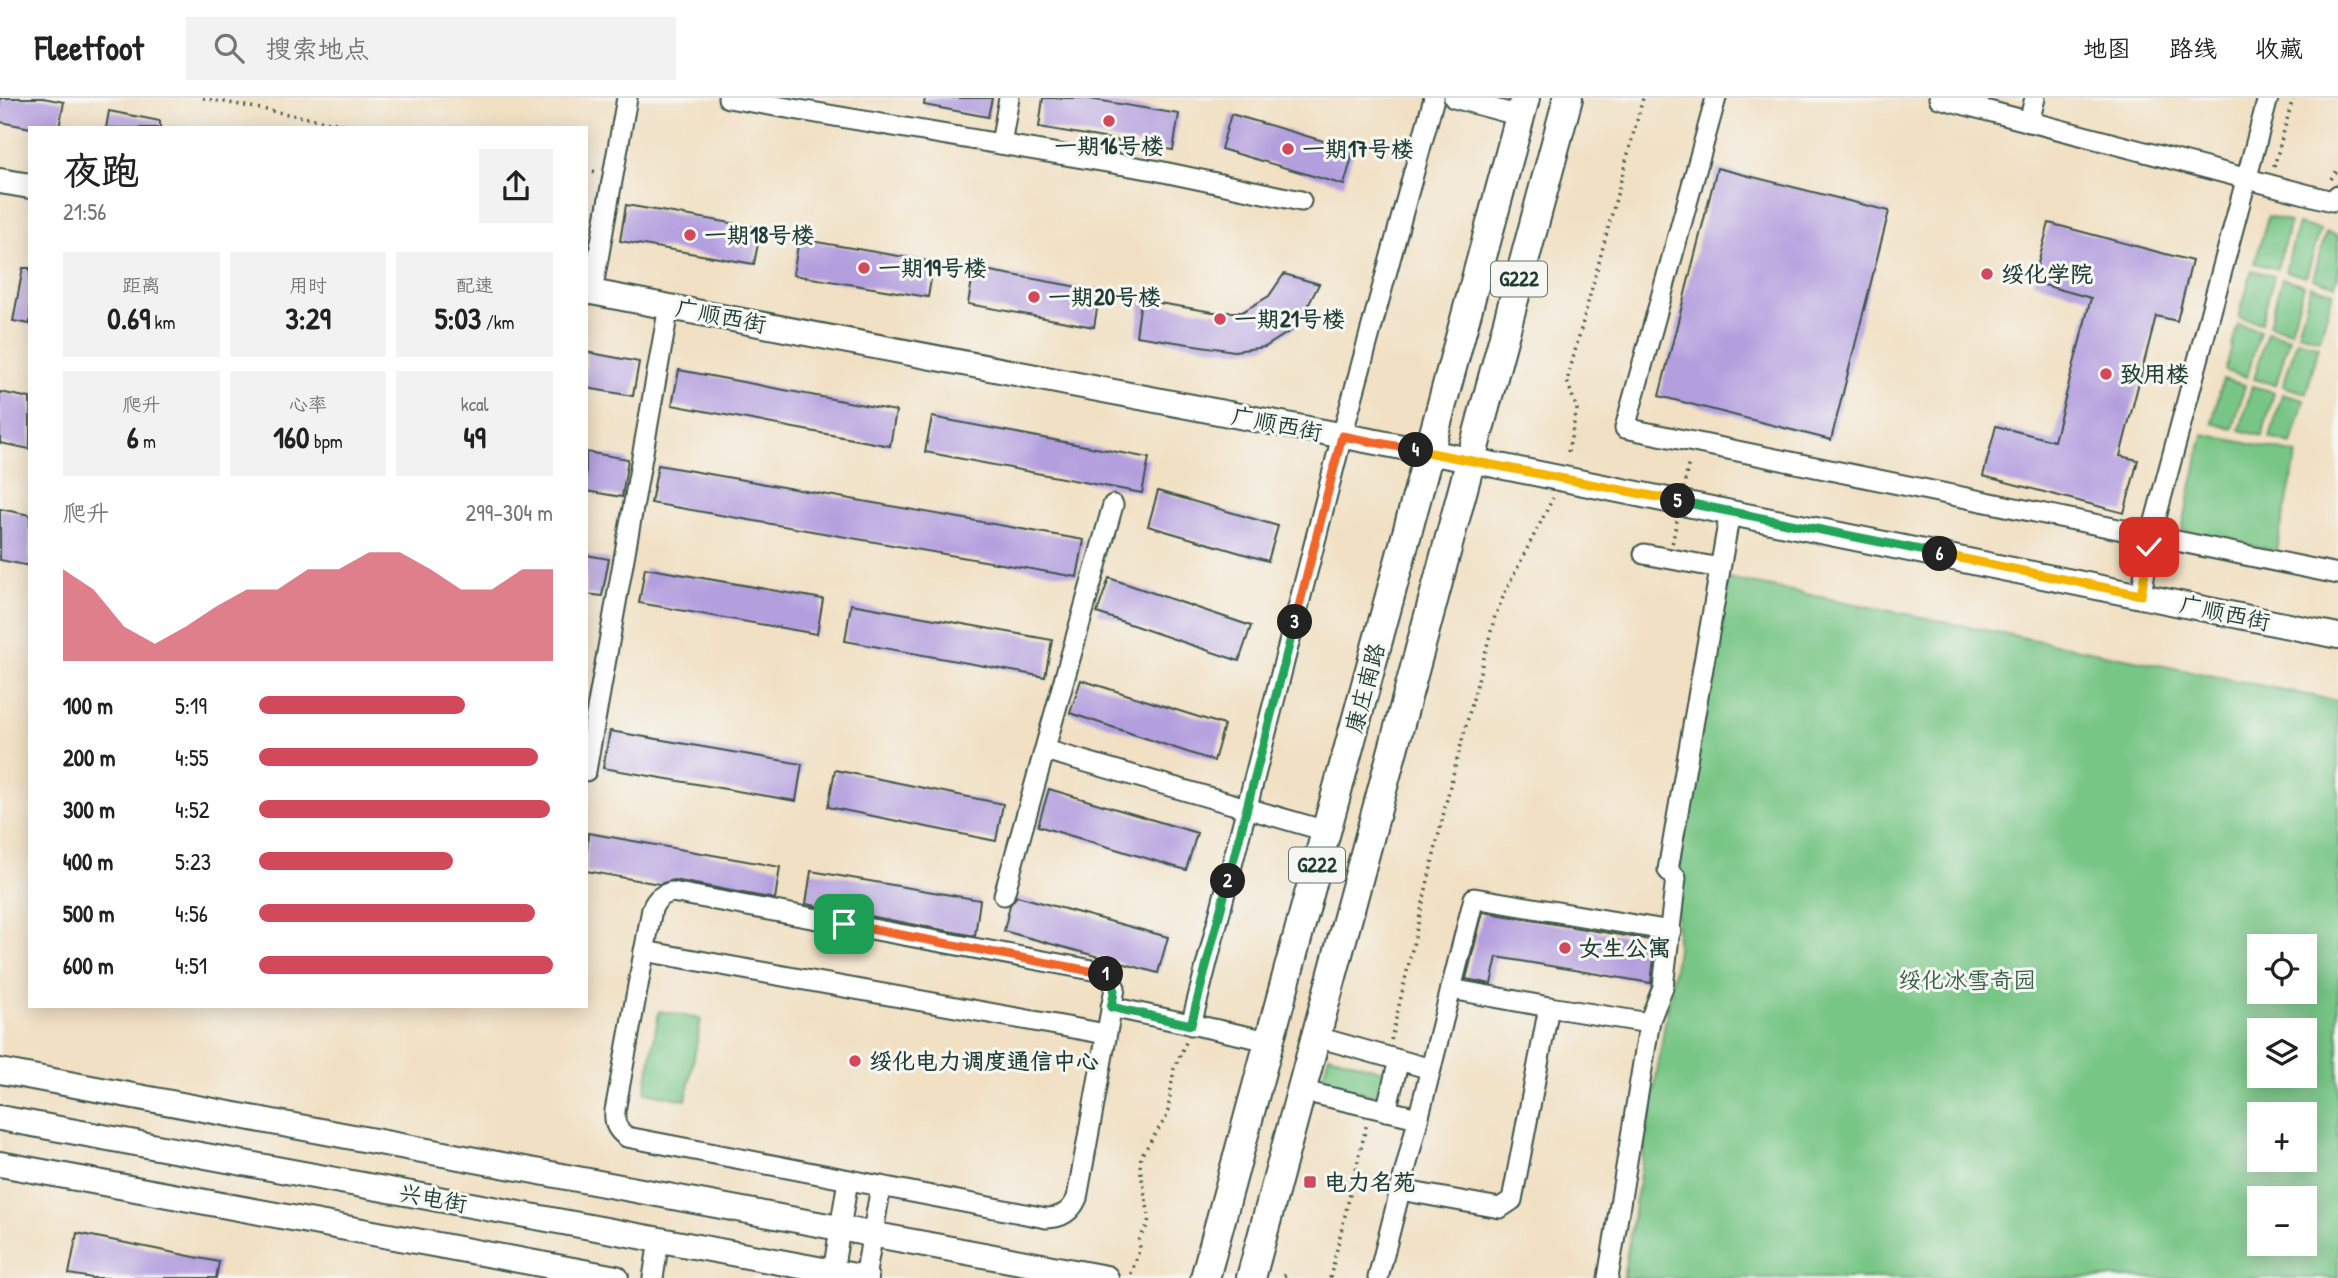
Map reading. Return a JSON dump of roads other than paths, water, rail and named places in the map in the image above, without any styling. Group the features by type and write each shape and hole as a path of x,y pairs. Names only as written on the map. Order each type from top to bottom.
{"highway":[{"name":"康庄南路","path":"1251,1278 1568,98"},
{"name":"康庄南路","path":"1205,1278 1522,107"}],"main road":[{"path":"0,181 28,186"},
{"name":"广顺西街","path":"589,291 1470,460 2338,636"},
{"path":"0,1071 1106,1278"},
{"name":"兴电街","path":"0,1118 866,1278"},
{"path":"0,1164 617,1278"}],"street":[{"path":"589,291 626,98"},
{"path":"728,98 1154,170 1301,201"},
{"path":"1001,144 1009,98"},
{"path":"1191,1025 1342,436 1434,98"},
{"path":"1454,98 1522,107"},
{"path":"1716,98 1625,428 2338,574"},
{"path":"1939,98 2336,200"},
{"path":"2029,122 2035,98"},
{"path":"2141,595 2151,536 2268,98"},
{"path":"588,760 668,306"},
{"path":"1004,895 1113,505"},
{"path":"1608,1278 1650,1023 1662,987 1671,931 1676,878 1668,870 1730,512"},
{"path":"1644,554 1720,568"},
{"path":"1045,750 1326,831"},
{"path":"672,892 1103,972 1109,976 1115,988 1111,1007 1077,1198 1070,1210 1062,1215 1046,1218 627,1137 619,1132 614,1122 644,951 655,900 663,894 672,892"},
{"path":"1378,1278 1474,898 1671,931"},
{"path":"644,951 1107,1034"},
{"path":"1451,989 1650,1023"},
{"path":"1111,1007 1269,1041"},
{"path":"1400,1190 1500,1208 1512,1200 1549,1007"},
{"path":"1317,1037 1431,1069"},
{"path":"1378,1109 1393,1058"},
{"path":"1303,1091 1418,1118"},
{"path":"833,1272 848,1180"},
{"path":"866,1278 881,1186"},
{"path":"653,1278 659,1240"}],"place":[{"name":"一期16号楼","path":"1109,121"},
{"name":"一期17号楼","path":"1288,149"},
{"name":"一期18号楼","path":"690,235"},
{"name":"一期19号楼","path":"864,268"},
{"name":"绥化学院","path":"1987,274"},
{"name":"一期20号楼","path":"1034,297"},
{"name":"一期21号楼","path":"1220,319"},
{"name":"致用楼","path":"2106,374"},
{"name":"女生公寓","path":"1565,948"},
{"name":"绥化电力调度通信中心","path":"855,1061"},
{"name":"电力名苑","path":"1310,1182"}],"park label":[{"name":"绥化冰雪奇园","path":"1967,980"}]}
